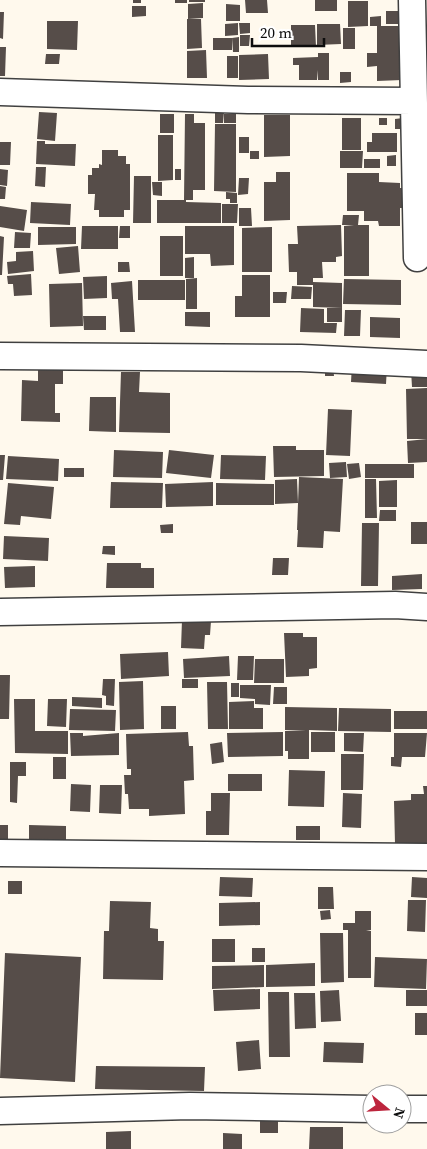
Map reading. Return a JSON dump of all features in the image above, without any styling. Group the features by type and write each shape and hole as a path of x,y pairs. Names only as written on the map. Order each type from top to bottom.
{"street":[{"path":"412,0 417,258"},
{"path":"0,92 248,100 414,101"},
{"path":"0,356 301,358 427,364"},
{"path":"0,612 395,605 427,607"},
{"path":"0,853 427,856"},
{"path":"0,1111 190,1106 362,1109"},
{"path":"412,1109 427,1109"}],"building":[{"path":"133,0 141,0 141,3 133,3"},
{"path":"175,0 187,0 187,3 175,3"},
{"path":"189,0 205,0 205,2 189,2"},
{"path":"245,0 267,0 268,13 246,13"},
{"path":"315,0 337,0 337,11 315,11"},
{"path":"348,1 368,1 368,26 348,27"},
{"path":"203,3 203,18 188,19 188,4"},
{"path":"226,4 240,5 240,21 226,21"},
{"path":"132,6 146,6 146,16 132,17"},
{"path":"386,11 400,11 400,24 386,24"},
{"path":"0,12 4,12 3,39 0,38"},
{"path":"381,16 381,26 402,26 402,80 377,81 377,66 367,67 367,53 377,53 377,26 370,26 370,17"},
{"path":"187,19 201,19 202,48 187,49"},
{"path":"47,21 78,21 77,50 47,49"},
{"path":"238,23 238,35 225,36 225,24"},
{"path":"239,23 250,23 250,33 240,34"},
{"path":"317,24 340,24 341,44 317,45"},
{"path":"291,25 315,25 316,47 291,47"},
{"path":"343,28 355,28 355,49 343,49"},
{"path":"240,35 250,35 249,46 240,46"},
{"path":"239,37 239,52 233,52 232,38"},
{"path":"213,38 232,38 232,50 213,50"},
{"path":"0,47 6,47 5,76 0,76"},
{"path":"206,50 207,78 187,78 187,51"},
{"path":"318,53 329,53 329,80 318,80 318,70 317,80 299,80 299,65 293,65 293,58 318,57"},
{"path":"46,54 60,54 59,64 45,64"},
{"path":"268,54 269,79 239,80 239,55"},
{"path":"227,56 238,56 238,78 227,78"},
{"path":"340,72 351,72 351,82 340,83"},
{"path":"39,112 57,113 55,141 37,139"},
{"path":"215,112 224,112 223,123 215,123"},
{"path":"160,114 174,114 174,133 160,133"},
{"path":"185,114 194,114 194,123 205,123 205,190 193,190 193,200 186,200 186,202 221,203 221,223 157,223 157,200 184,200"},
{"path":"224,114 236,114 236,123 224,123"},
{"path":"264,115 290,115 290,156 264,157"},
{"path":"342,118 361,118 361,150 342,150"},
{"path":"379,118 387,118 387,125 379,125"},
{"path":"403,118 403,129 395,129 395,119"},
{"path":"215,124 236,124 236,192 214,191"},
{"path":"372,133 397,133 397,152 367,152 367,142 372,142"},
{"path":"158,135 173,135 173,180 158,181"},
{"path":"239,137 249,137 249,153 239,153"},
{"path":"37,141 45,141 45,144 76,144 75,166 36,164"},
{"path":"0,142 11,142 10,165 0,165"},
{"path":"102,150 118,150 118,156 126,156 126,164 130,164 130,210 124,210 124,217 99,217 99,210 94,210 95,194 88,194 88,175 92,175 92,168 99,168 99,164 102,165"},
{"path":"250,151 259,151 259,159 250,159"},
{"path":"340,151 363,151 362,168 340,168"},
{"path":"396,155 396,166 387,166 387,156"},
{"path":"364,159 380,159 380,168 364,168"},
{"path":"36,167 46,167 45,187 35,186"},
{"path":"0,169 8,170 7,186 0,185"},
{"path":"175,169 181,169 181,180 175,180"},
{"path":"276,172 290,172 290,220 264,221 264,182 276,182"},
{"path":"347,173 379,173 379,182 400,183 400,188 405,188 405,208 400,208 400,226 379,226 378,221 364,221 364,211 347,211"},
{"path":"134,176 151,176 151,223 133,223"},
{"path":"239,178 249,178 248,194 238,195"},
{"path":"152,182 162,182 162,196 153,195"},
{"path":"0,186 6,187 5,199 0,199"},
{"path":"226,192 237,193 237,203 230,203 230,199 226,199"},
{"path":"31,202 71,204 70,225 30,223"},
{"path":"222,204 238,204 237,223 222,223"},
{"path":"0,206 27,210 24,231 0,227"},
{"path":"239,208 251,208 252,226 239,226"},
{"path":"343,215 359,215 358,225 369,225 369,276 344,276 344,226 354,225 342,225"},
{"path":"341,225 342,256 336,257 336,262 322,262 323,278 313,278 313,282 342,283 342,308 313,307 313,285 297,285 297,272 289,272 288,244 298,244 297,226"},
{"path":"82,226 118,226 118,249 81,249"},
{"path":"120,226 130,226 130,238 119,238"},
{"path":"185,226 234,226 234,265 211,266 210,254 185,254"},
{"path":"38,227 76,227 76,244 38,245"},
{"path":"272,227 272,272 242,272 242,228"},
{"path":"15,232 31,233 30,248 14,248"},
{"path":"0,236 4,237 2,275 0,275"},
{"path":"160,236 183,236 183,276 160,276"},
{"path":"78,246 80,272 59,274 56,248"},
{"path":"33,251 34,271 8,274 7,262 16,261 16,252"},
{"path":"194,257 194,278 185,278 185,258"},
{"path":"118,262 129,262 130,272 118,272"},
{"path":"31,274 32,295 14,296 13,284 8,284 7,276"},
{"path":"242,275 270,275 270,317 235,317 235,296 242,296"},
{"path":"107,276 107,298 84,299 83,277"},
{"path":"197,278 197,309 186,309 186,279"},
{"path":"344,279 401,280 401,305 343,304"},
{"path":"138,280 185,280 185,300 138,300"},
{"path":"132,281 135,332 120,332 118,299 112,299 111,283"},
{"path":"82,283 83,326 50,327 49,284"},
{"path":"292,286 312,287 311,299 291,299"},
{"path":"273,292 287,292 286,303 273,303"},
{"path":"301,308 324,309 324,323 337,323 336,333 300,332"},
{"path":"327,308 342,308 342,322 327,322"},
{"path":"345,310 361,310 360,336 344,336"},
{"path":"185,312 210,312 210,327 185,326"},
{"path":"83,316 106,316 106,330 84,330"},
{"path":"370,317 400,318 400,338 370,337"},
{"path":"352,364 387,366 386,384 351,382"},
{"path":"38,366 63,367 63,384 55,384 55,413 60,413 60,422 21,421 22,380 38,381"},
{"path":"333,366 334,376 325,376 325,367"},
{"path":"427,369 427,387 412,387 411,370"},
{"path":"121,372 140,372 139,392 170,393 170,433 119,432"},
{"path":"427,388 427,439 407,439 406,389"},
{"path":"90,397 116,397 116,432 89,431"},
{"path":"328,409 352,410 350,456 326,455"},
{"path":"427,439 427,462 408,463 407,441"},
{"path":"273,446 296,446 296,450 324,450 324,476 274,477"},
{"path":"114,450 163,452 162,478 113,477"},
{"path":"169,450 214,455 211,478 166,473"},
{"path":"0,455 5,455 3,480 0,480"},
{"path":"221,455 266,456 265,480 220,479"},
{"path":"8,456 59,459 58,481 6,479"},
{"path":"346,462 347,477 330,478 329,463"},
{"path":"359,463 361,477 349,479 347,464"},
{"path":"365,464 414,464 414,478 365,478"},
{"path":"64,468 84,468 84,477 64,477"},
{"path":"299,477 343,479 340,532 324,531 323,548 297,547"},
{"path":"297,479 298,503 275,504 275,480"},
{"path":"365,479 376,479 377,518 365,518"},
{"path":"397,480 397,507 379,507 379,481"},
{"path":"111,482 163,483 162,508 110,508"},
{"path":"213,482 213,506 166,507 165,484"},
{"path":"8,483 54,487 51,519 21,516 20,525 4,524"},
{"path":"216,483 274,484 274,505 216,505"},
{"path":"380,510 396,510 396,521 379,521"},
{"path":"411,522 427,522 427,544 411,544"},
{"path":"362,523 379,523 378,586 361,586"},
{"path":"173,524 173,533 161,533 160,525"},
{"path":"4,536 49,538 48,561 3,559"},
{"path":"103,546 115,546 115,555 102,554"},
{"path":"273,558 289,558 288,575 272,575"},
{"path":"107,563 141,563 141,568 154,568 154,588 106,588"},
{"path":"35,566 35,587 5,588 4,567"},
{"path":"422,574 422,589 392,590 392,576"},
{"path":"182,620 211,621 210,635 205,635 204,649 181,648"},
{"path":"284,633 303,633 303,637 317,637 317,668 309,669 309,676 286,677"},
{"path":"168,652 169,676 121,679 120,654"},
{"path":"229,656 230,676 184,678 183,659"},
{"path":"238,656 254,656 253,680 237,680"},
{"path":"255,659 284,659 284,683 254,683"},
{"path":"0,675 10,675 9,719 0,719"},
{"path":"103,679 115,679 114,706 106,705 106,696 102,695"},
{"path":"182,679 198,679 198,688 182,688"},
{"path":"143,681 144,729 120,730 119,682"},
{"path":"207,682 227,682 228,729 208,729"},
{"path":"231,683 239,683 239,697 231,697"},
{"path":"240,685 271,685 270,705 255,704 255,699 240,698"},
{"path":"274,687 287,687 287,704 273,704"},
{"path":"72,697 102,698 102,708 72,706"},
{"path":"14,699 35,699 35,731 68,731 68,754 15,753"},
{"path":"48,699 67,699 66,727 47,726"},
{"path":"254,701 254,708 263,708 263,729 229,729 229,702"},
{"path":"161,706 176,706 176,729 161,729"},
{"path":"285,707 337,708 337,731 309,730 309,759 288,759 288,751 285,751 285,731 306,730 285,730"},
{"path":"339,708 391,709 391,732 338,731"},
{"path":"70,709 116,710 115,731 69,730"},
{"path":"394,711 427,711 427,729 394,729"},
{"path":"188,732 189,746 193,746 194,780 184,781 185,814 149,816 149,809 129,809 128,794 125,794 124,775 131,775 131,769 127,769 126,734"},
{"path":"283,732 283,756 228,757 227,733"},
{"path":"311,732 335,732 335,752 311,752"},
{"path":"70,733 83,733 83,736 119,733 119,755 71,756"},
{"path":"344,733 364,733 363,752 344,751"},
{"path":"394,733 427,733 425,757 402,757 401,767 391,766 391,757 394,757"},
{"path":"222,742 224,762 212,764 210,744"},
{"path":"341,754 364,754 363,790 341,790"},
{"path":"53,757 66,757 66,779 53,779"},
{"path":"10,762 26,762 26,776 18,776 17,803 10,802"},
{"path":"289,770 325,771 324,807 288,806"},
{"path":"228,774 262,774 262,791 228,791"},
{"path":"71,784 91,785 90,812 70,811"},
{"path":"100,785 122,785 121,814 99,813"},
{"path":"423,786 427,786 427,843 395,844 394,801 411,800 411,794 424,794"},
{"path":"211,793 230,793 229,835 206,835 206,811 211,811"},
{"path":"343,793 362,794 361,828 342,827"},
{"path":"0,825 8,825 8,842 0,842"},
{"path":"29,825 66,826 66,842 29,840"},
{"path":"296,826 320,826 320,840 296,840"},
{"path":"220,877 253,878 252,897 219,896"},
{"path":"412,877 427,878 427,898 411,897"},
{"path":"8,881 22,881 22,894 8,894"},
{"path":"318,887 333,887 334,909 318,909"},
{"path":"408,900 426,900 425,932 407,931"},
{"path":"110,901 151,902 150,928 158,929 158,941 164,941 163,980 103,979 104,931 109,931"},
{"path":"260,902 260,925 219,926 219,903"},
{"path":"330,910 331,919 321,920 320,911"},
{"path":"355,911 371,911 371,930 366,930 371,931 371,978 348,978 348,930 343,930 343,923 355,923"},
{"path":"320,933 343,933 344,982 321,983"},
{"path":"212,939 235,939 235,962 212,962"},
{"path":"252,948 265,948 265,962 252,962"},
{"path":"5,953 81,957 75,1082 0,1078"},
{"path":"375,957 427,959 426,989 374,987"},
{"path":"315,963 315,986 266,987 266,965"},
{"path":"264,965 264,987 212,989 212,966"},
{"path":"260,989 260,1009 214,1011 213,990"},
{"path":"339,990 341,1021 321,1022 320,991"},
{"path":"406,990 427,990 427,1006 406,1006"},
{"path":"268,992 289,992 290,1057 269,1057"},
{"path":"294,993 315,993 316,1028 295,1029"},
{"path":"415,1013 427,1013 427,1035 415,1035"},
{"path":"259,1040 261,1069 238,1071 236,1042"},
{"path":"324,1042 364,1043 363,1063 323,1062"},
{"path":"96,1066 205,1067 204,1091 95,1089"},
{"path":"260,1118 278,1118 278,1133 260,1133"},
{"path":"310,1127 343,1127 343,1149 309,1149"},
{"path":"131,1131 131,1149 106,1149 106,1132"},
{"path":"223,1133 242,1134 242,1149 223,1149"}]}
